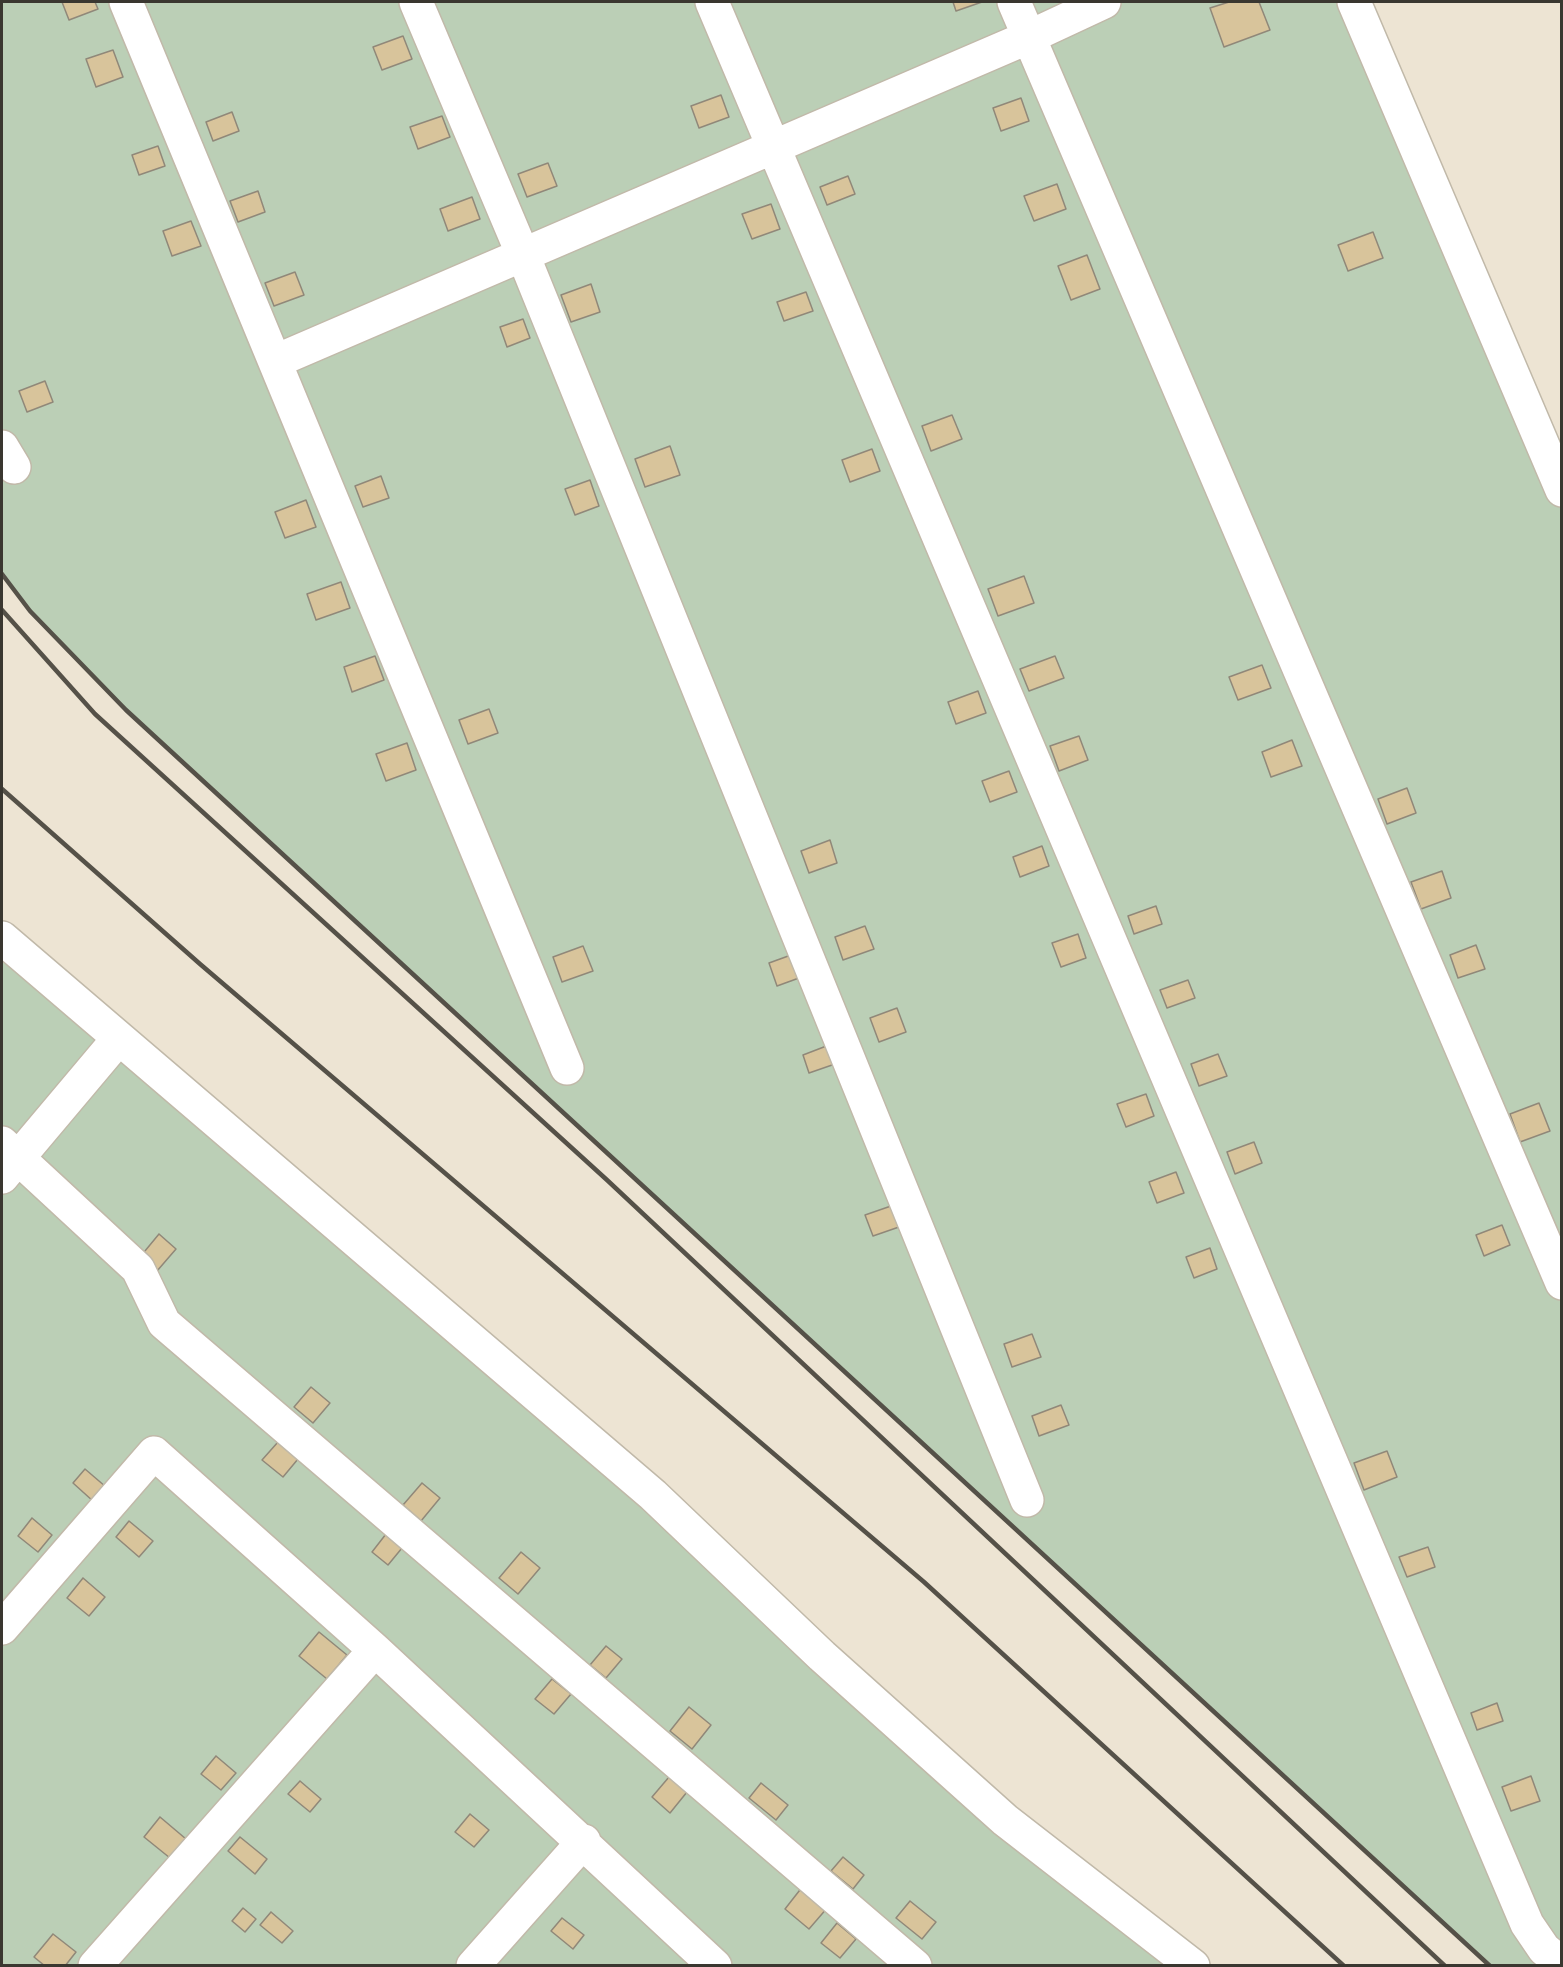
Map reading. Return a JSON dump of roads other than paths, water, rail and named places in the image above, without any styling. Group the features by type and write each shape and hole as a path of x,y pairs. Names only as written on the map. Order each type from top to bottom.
{"street":[{"path":"126,2 567,1068"},
{"path":"416,2 523,255 1027,1500"},
{"path":"712,2 1527,1924 1544,1949 1562,1964"},
{"path":"1014,2 1562,1283"},
{"path":"276,361 1029,37 1104,2"},
{"path":"1354,2 1562,490"},
{"path":"2,938 653,1495 822,1656 1005,1820 1193,1965"},
{"path":"119,1038 7,1160 138,1269 164,1323 915,1965"},
{"path":"2,1628 154,1452 584,1841 715,1965"},
{"path":"95,1965 375,1650"},
{"path":"473,1965 584,1841"}],"railway":[{"path":"2,574 30,611 126,710 1490,1966"},
{"path":"2,610 95,714 607,1180 1445,1966"},
{"path":"2,789 200,964 924,1582 1344,1966"}]}
